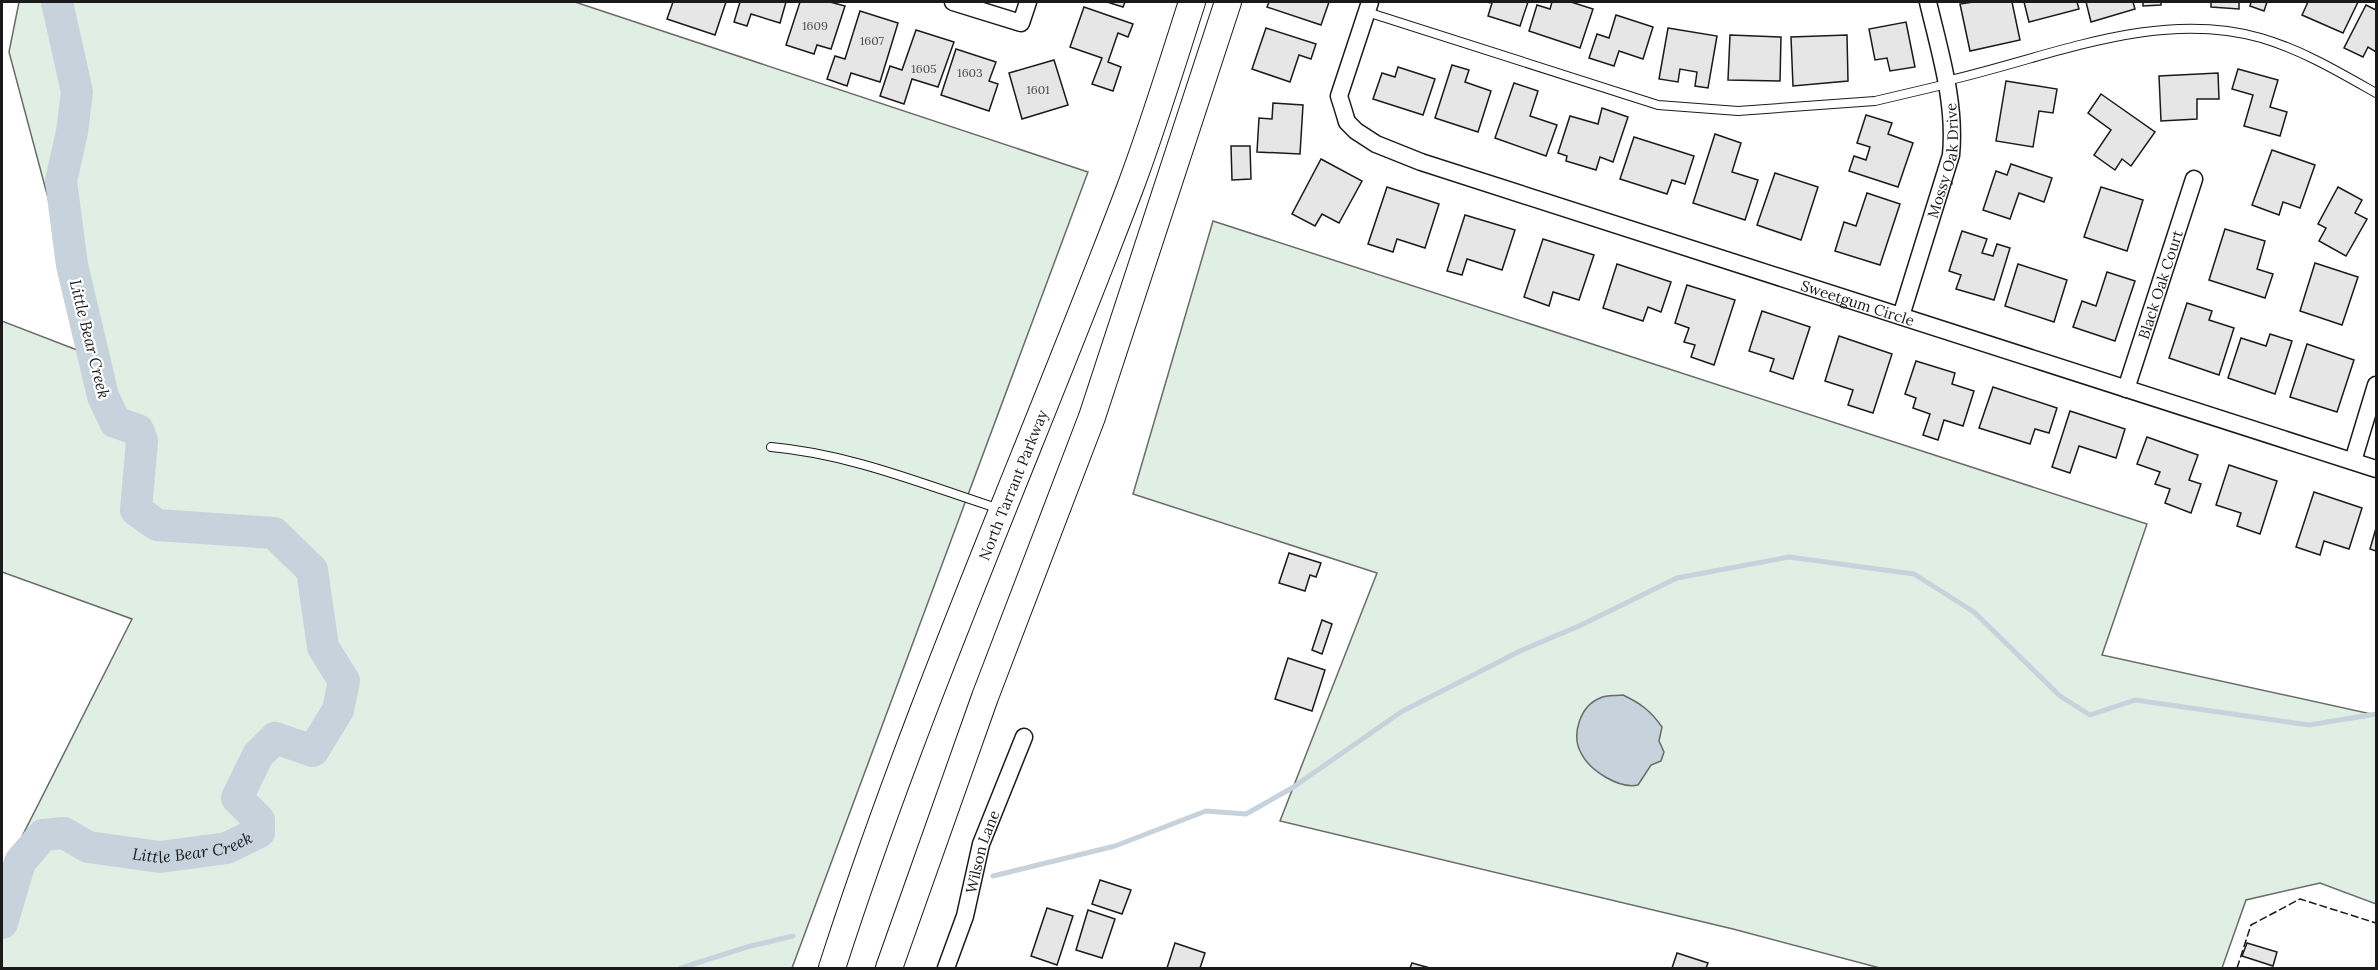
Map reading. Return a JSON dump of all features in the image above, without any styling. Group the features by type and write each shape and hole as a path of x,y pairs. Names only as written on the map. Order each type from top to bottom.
{"main road":[{"name":"North Tarrant Parkway","path":"832,969 862,873 1001,509 1131,186 1192,2"},
{"path":"889,969 985,697 1092,417 1228,2"}],"street":[{"path":"953,2 1021,23 1028,2"},
{"name":"Mossy Oak Drive","path":"1901,316 1951,155 1954,129 1947,83 1928,2"},
{"name":"Sweetgum Circle","path":"1368,7 1339,96 1347,122 1377,144 1421,162 2376,469"},
{"name":"Black Oak Court","path":"2126,389 2194,179"},
{"path":"2353,461 2376,385"},
{"name":"Wilson Lane","path":"946,969 965,916 981,844 1024,737"}],"lane":[{"path":"1368,7 1658,105 1738,111 1875,101 2136,33 2199,30 2221,31 2261,38 2320,61 2376,93"},
{"path":"771,447 815,451 1001,509"}],"green space":[{"path":"19,2 575,2 1088,172 792,968 2,968 2,876 132,619 2,572 2,321 90,355 9,52"},
{"path":"1213,221 2147,524 2102,655 2376,715 2376,904 2320,883 2246,900 2222,968 1880,968 1733,929 1280,821 1377,573 1133,494"}],"shaded area":[{"path":"1623,695 1645,708 1662,727 1659,741 1664,752 1661,761 1651,765 1638,785 1630,786 1606,777 1591,766 1581,753 1577,738 1579,722 1587,707 1602,697"}],"building":[{"path":"673,2 726,2 715,35 667,19"},
{"path":"740,2 786,2 780,23 751,14 747,26 734,22"},
{"path":"800,2 830,2 845,6 831,49 817,45 814,54 786,45"},
{"path":"1107,2 1125,2 1123,7"},
{"path":"1269,2 1329,2 1321,25 1267,7"},
{"path":"1486,2 1528,2 1520,26 1488,16 1492,3"},
{"path":"1552,2 1571,2 1593,9 1580,48 1529,31 1537,5 1550,9"},
{"path":"2012,2 2020,40 1970,51 1960,4"},
{"path":"2024,2 2077,2 2079,9 2029,22"},
{"path":"2086,2 2133,2 2135,9 2091,22"},
{"path":"2143,2 2161,2 2161,5 2143,6"},
{"path":"2211,2 2239,2 2239,9 2211,7"},
{"path":"2251,2 2267,2 2264,11 2250,6"},
{"path":"2308,2 2358,2 2343,33 2302,15"},
{"path":"2366,5 2376,10 2376,52 2368,47 2363,57 2344,48"},
{"path":"1084,7 1133,24 1128,37 1118,33 1108,62 1121,67 1113,91 1092,84 1102,58 1070,47"},
{"path":"860,11 898,23 880,82 851,73 847,86 827,79 835,56 845,59"},
{"path":"1616,15 1653,27 1643,59 1619,51 1614,66 1589,58 1597,34 1609,38"},
{"path":"1906,22 1915,67 1890,71 1887,58 1875,60 1869,29"},
{"path":"1266,28 1316,44 1311,59 1299,55 1290,82 1252,69"},
{"path":"1668,28 1717,36 1708,88 1695,86 1697,72 1680,69 1678,82 1659,79"},
{"path":"916,30 954,42 938,87 912,79 904,104 880,96 890,66 902,70"},
{"path":"1730,35 1781,37 1780,81 1728,80"},
{"path":"1847,35 1848,81 1793,86 1791,37"},
{"path":"956,49 996,62 989,81 998,84 989,111 941,95"},
{"path":"1054,60 1068,105 1022,119 1009,73"},
{"path":"1452,65 1469,70 1465,82 1491,91 1478,132 1435,118"},
{"path":"1398,67 1435,79 1423,115 1373,99 1382,73 1395,77"},
{"path":"2238,69 2278,80 2270,107 2287,112 2280,136 2244,126 2253,95 2232,89"},
{"path":"2218,73 2219,99 2197,99 2197,119 2161,121 2159,76"},
{"path":"2006,81 2057,89 2053,113 2039,111 2033,147 1996,141"},
{"path":"1514,83 1538,91 1530,116 1557,125 1546,156 1495,138"},
{"path":"2101,94 2155,132 2131,166 2122,159 2115,170 2094,155 2111,130 2088,113"},
{"path":"1273,103 1303,105 1300,154 1257,152 1259,118 1272,119"},
{"path":"1602,108 1628,117 1613,162 1600,157 1596,170 1566,161 1567,156 1558,153 1570,116 1598,124"},
{"path":"1866,115 1892,123 1888,134 1913,143 1898,187 1849,171 1854,156 1866,160 1870,147 1857,143"},
{"path":"1715,134 1741,143 1732,172 1758,180 1745,220 1693,203"},
{"path":"1634,137 1694,156 1685,184 1672,180 1667,194 1620,179"},
{"path":"1231,146 1250,146 1251,179 1232,180"},
{"path":"2272,150 2315,165 2300,208 2283,202 2279,215 2252,205"},
{"path":"1321,159 1362,181 1339,223 1322,214 1315,226 1292,214"},
{"path":"2011,164 2052,178 2044,202 2019,193 2010,219 1983,210 1996,171 2007,175"},
{"path":"1775,173 1818,187 1801,240 1757,225"},
{"path":"1387,187 1439,204 1425,248 1397,239 1393,252 1368,244"},
{"path":"2101,187 2143,200 2127,251 2084,237"},
{"path":"2338,187 2362,200 2355,213 2367,219 2346,256 2319,241 2326,228 2318,224"},
{"path":"1867,193 1900,204 1880,265 1835,251 1844,222 1856,226"},
{"path":"1465,215 1515,230 1502,270 1467,259 1462,275 1447,271"},
{"path":"2225,229 2265,241 2257,269 2273,274 2265,298 2209,280"},
{"path":"1962,231 1987,239 1982,253 1993,256 1997,244 2010,248 1994,300 1956,289 1961,275 1949,271"},
{"path":"1543,239 1594,255 1579,300 1553,292 1549,306 1524,297"},
{"path":"2315,263 2358,277 2342,325 2300,311"},
{"path":"1617,264 1671,282 1661,312 1648,307 1643,321 1603,308"},
{"path":"2018,264 2067,280 2054,322 2005,306"},
{"path":"2107,272 2135,281 2115,341 2073,327 2082,301 2096,306"},
{"path":"1687,285 1735,300 1714,365 1691,357 1695,345 1684,342 1689,328 1675,323"},
{"path":"2187,303 2212,311 2209,320 2234,328 2219,375 2169,358"},
{"path":"1762,311 1810,327 1793,379 1770,371 1774,359 1749,351"},
{"path":"2270,334 2292,341 2275,394 2228,378 2241,338 2266,346"},
{"path":"1839,336 1892,354 1873,413 1848,405 1853,390 1825,381"},
{"path":"2307,344 2354,360 2337,412 2290,397"},
{"path":"1916,361 1955,373 1952,384 1974,391 1963,426 1944,420 1938,440 1923,435 1930,414 1913,408 1916,398 1905,394"},
{"path":"1993,387 2057,408 2049,433 2035,429 2030,444 1979,428"},
{"path":"2070,411 2125,429 2116,458 2079,446 2070,473 2052,467"},
{"path":"2147,437 2198,455 2189,480 2201,484 2191,513 2165,503 2170,489 2155,484 2160,472 2137,464"},
{"path":"2229,465 2277,481 2260,534 2237,526 2241,513 2216,505"},
{"path":"2314,492 2362,508 2349,549 2324,541 2320,555 2296,547"},
{"path":"2376,528 2376,551 2370,549"},
{"path":"1289,553 1321,563 1316,577 1310,575 1305,591 1279,583"},
{"path":"1322,620 1332,624 1322,654 1312,650"},
{"path":"1288,658 1325,670 1312,711 1275,699"},
{"path":"1100,880 1131,890 1122,914 1092,904"},
{"path":"1047,908 1073,916 1057,965 1031,956"},
{"path":"1088,910 1115,919 1102,958 1076,950"},
{"path":"1175,943 1205,953 1200,968 1167,968"},
{"path":"2247,943 2277,952 2273,966 2242,956"},
{"path":"1677,953 1708,963 1706,968 1672,968"},
{"path":"1412,963 1430,968 1410,968"}],"waterway":[{"name":"Little Bear Creek","path":"2,923 20,862 43,835 64,833 88,847 160,857 227,848 259,832 259,820 237,798 258,755 275,738 313,751 338,710 344,681 323,647 312,570 274,533 157,525 136,510 142,441 138,430 115,422 103,396 72,265 61,181 72,132 77,92 57,2"},
{"path":"993,876 1115,846 1206,811 1246,814 1292,788 1401,712 1520,651 1579,626 1677,578 1789,557 1914,574 1974,612 2060,696 2090,715 2135,700 2309,725 2376,714"},
{"path":"681,968 747,947 793,936"}],"fence":[{"path":"2237,968 2251,925 2300,899 2376,923"}]}
